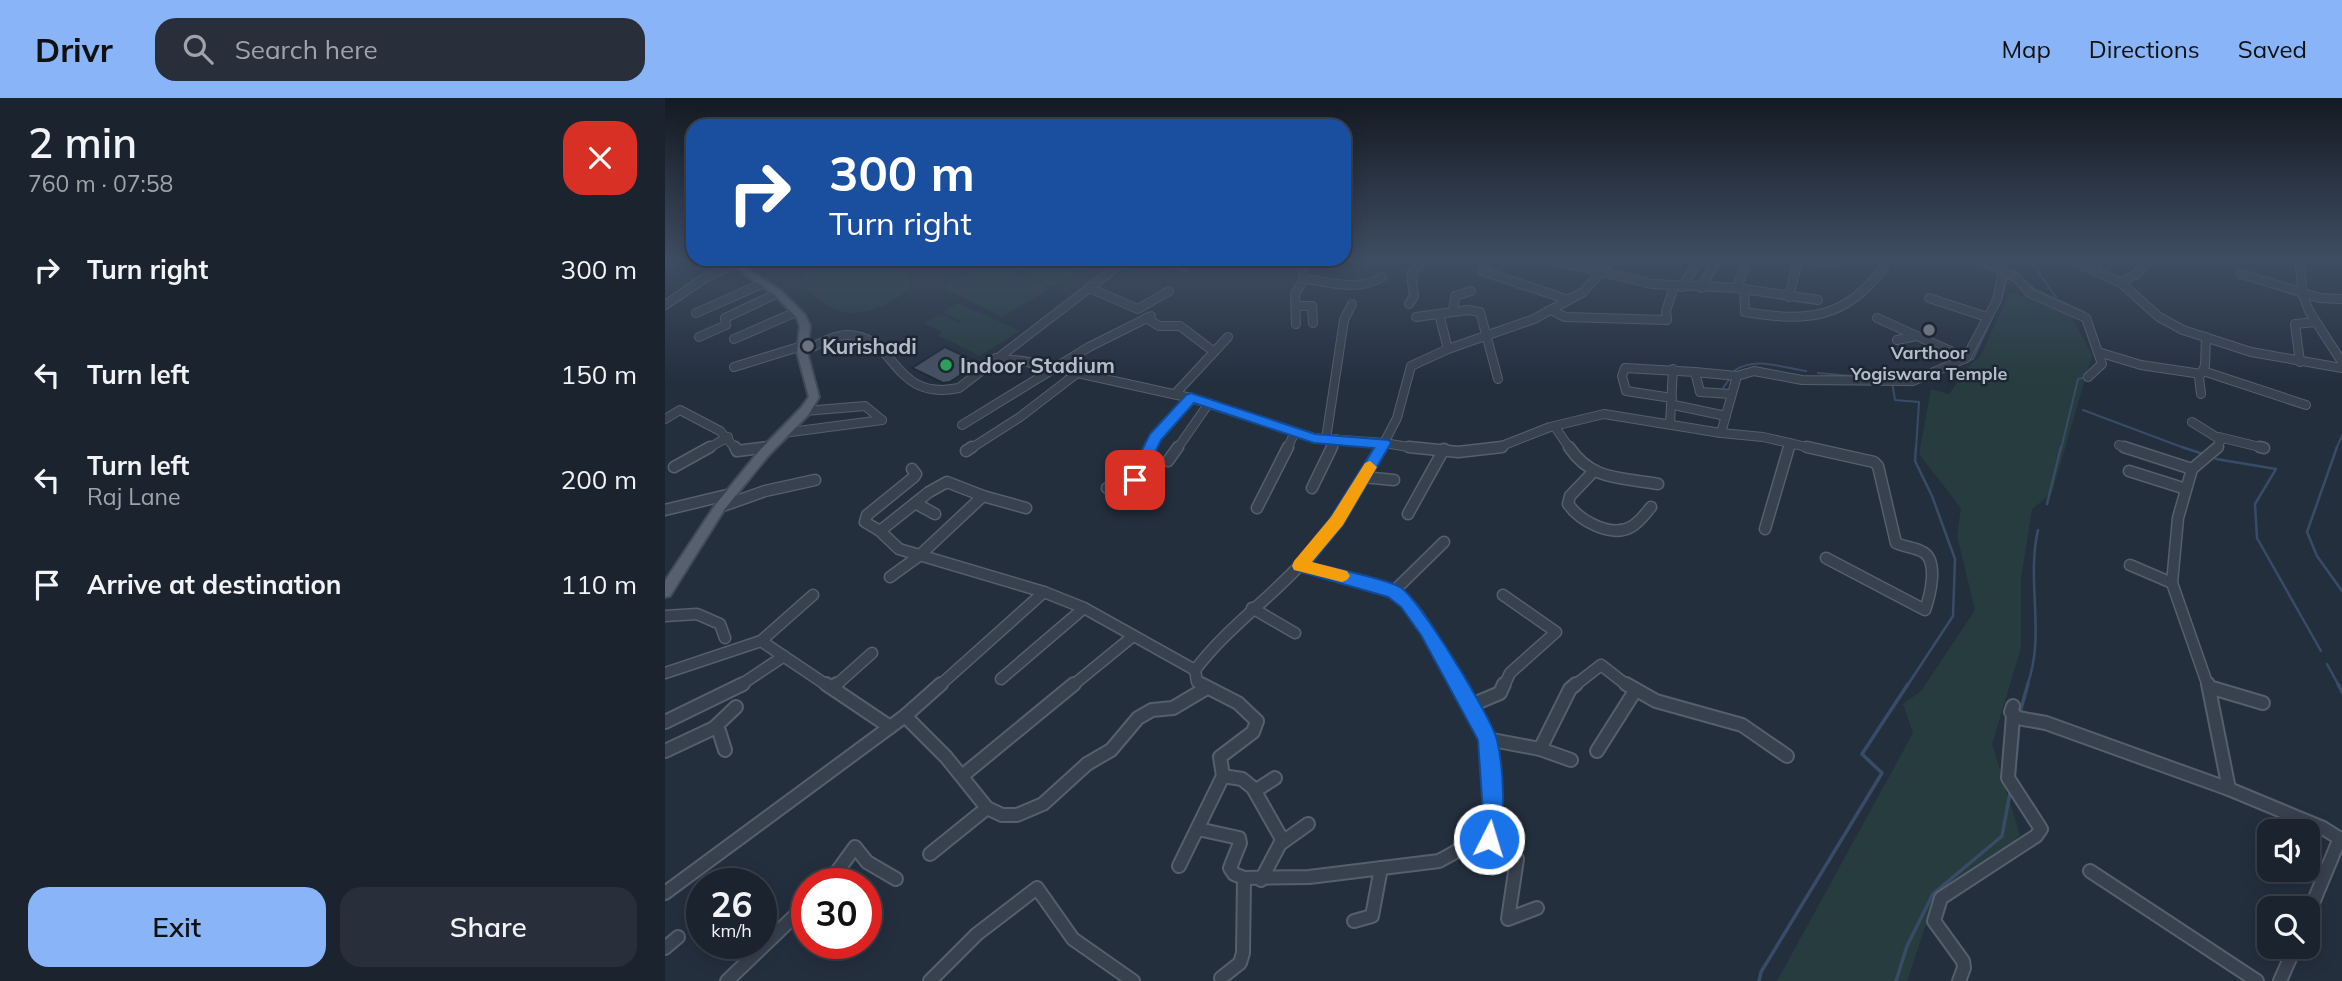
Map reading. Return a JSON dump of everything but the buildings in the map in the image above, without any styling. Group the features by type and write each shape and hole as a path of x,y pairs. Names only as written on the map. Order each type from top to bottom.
{"main road":[{"path":"665,592 720,507 769,447 806,411 814,397 802,349 805,326 784,299"}],"street":[{"path":"696,313 727,299"},
{"path":"699,337 726,325 725,318 765,299"},
{"path":"734,367 847,335 869,341 927,391 959,388 1074,299"},
{"path":"1115,299 1138,309 1155,299"},
{"path":"1295,299 1296,324"},
{"path":"1409,304 1412,299"},
{"path":"1448,349 1445,311 1453,299"},
{"path":"1551,310 1566,317 1667,320 1666,312 1672,299"},
{"path":"1743,299 1745,312 1767,316 1813,317 1858,299"},
{"path":"1810,299 1818,300"},
{"path":"1934,299 1987,317"},
{"path":"1726,416 1626,391 1622,376 1627,367 1737,376 1754,371 1802,380 1835,382 1913,381 1966,358 1997,299"},
{"path":"2045,299 2086,318 2102,363 2088,377"},
{"path":"2141,299 2150,311 2166,322 2206,338 2300,362 2342,365"},
{"path":"2306,299 2315,322 2342,365"},
{"path":"1179,866 1223,776 1220,757 1253,732 1258,721 1238,703 1205,689 1197,682 1195,670 1207,653 1252,608 1300,566 1337,521 1397,418 1411,366 1448,349 1534,319 1569,300"},
{"path":"1312,488 1331,439 1342,330 1352,304"},
{"path":"1296,306 1312,306 1313,323"},
{"path":"1416,317 1445,311 1480,312 1498,379"},
{"path":"734,339 796,312"},
{"path":"962,425 1089,347 1148,317 1159,326 1180,326 1213,351"},
{"path":"1877,318 1966,358"},
{"path":"2300,362 2295,324 2315,322"},
{"path":"1897,340 1916,336"},
{"path":"1175,394 1228,337"},
{"path":"2201,394 2206,338"},
{"path":"2098,352 2141,365 2202,372 2306,405"},
{"path":"996,358 1175,394 1294,433 1331,439 1444,449 1504,447 1523,437 1602,414 1790,443 1874,461 1878,466 1896,543 1922,551 1928,557 1931,580 1927,606 1925,610 1826,558"},
{"path":"1670,423 1673,369"},
{"path":"1695,372 1699,392 1731,394"},
{"path":"965,451 1020,417 1076,374"},
{"path":"1721,433 1737,376"},
{"path":"1107,488 1128,495 1155,437 1191,398"},
{"path":"1168,461 1209,403"},
{"path":"783,433 882,420 865,407 806,411"},
{"path":"665,419 680,410 715,426 728,437 737,451 769,447"},
{"path":"1221,419 1229,411"},
{"path":"1244,430 1252,420"},
{"path":"2192,422 2219,437 2264,448"},
{"path":"1555,427 1578,460 1593,472 1658,484"},
{"path":"1257,508 1294,433"},
{"path":"674,467 728,437"},
{"path":"2219,437 2220,445 2192,469 2178,518 2172,583 2209,687 2229,789"},
{"path":"1765,529 1790,443"},
{"path":"2119,445 2138,454 2181,463 2192,469"},
{"path":"1408,514 1444,449"},
{"path":"912,469 915,477 865,517 865,522 880,531 899,549 1044,592 1084,608 1195,670"},
{"path":"2129,471 2186,489"},
{"path":"1593,472 1570,496 1568,504 1571,511 1590,522 1617,530 1627,529 1651,508"},
{"path":"1363,477 1394,480"},
{"path":"720,507 765,491 815,480"},
{"path":"880,531 947,482 983,496 1027,508"},
{"path":"665,510 731,494"},
{"path":"890,576 919,556 983,496"},
{"path":"915,503 935,514"},
{"path":"1393,592 1444,541"},
{"path":"2130,565 2172,583"},
{"path":"1300,566 1393,592 1407,603 1427,630 1487,739 1493,813 1489,839"},
{"path":"665,893 905,716 1044,592"},
{"path":"665,673 761,641 813,595"},
{"path":"1469,706 1500,693 1510,673 1556,632 1503,595"},
{"path":"1001,679 1084,608"},
{"path":"1252,608 1296,633"},
{"path":"665,616 697,614 720,624 725,638"},
{"path":"962,776 1132,637"},
{"path":"761,641 834,687 890,727"},
{"path":"834,687 872,653"},
{"path":"665,722 747,682 784,656"},
{"path":"1540,749 1570,689 1601,665 1635,691 1656,701 1742,725 1787,756"},
{"path":"2209,687 2263,703"},
{"path":"905,716 962,776 987,808 996,814 1007,815 1029,812 1042,806 1058,794 1088,763 1103,757 1114,747 1127,726 1152,710 1160,713 1168,710 1205,689"},
{"path":"1597,751 1635,691"},
{"path":"665,751 713,728 736,708"},
{"path":"1959,981 1964,968 1960,954 1934,921 1941,898 2036,836 2041,829 2008,778 2013,711 2229,789 2323,828 2341,839 2316,896"},
{"path":"713,728 719,730 725,750"},
{"path":"1487,739 1540,749 1571,761"},
{"path":"1223,776 1242,779 1255,791 1283,841"},
{"path":"1255,791 1275,778"},
{"path":"930,853 987,808"},
{"path":"1261,880 1283,841 1308,824"},
{"path":"1198,829 1239,838 1240,843 1230,868 1234,874 1244,878 1261,880 1439,861 1477,840 1489,839 1517,859 1508,919 1537,908"},
{"path":"840,868 855,847 867,862 877,868"},
{"path":"1354,921 1372,916 1381,868"},
{"path":"882,871 897,880"},
{"path":"2090,871 2257,981"},
{"path":"1221,978 1240,963 1243,953 1244,878"},
{"path":"930,981 977,934 1037,888 1073,939 1133,981"},
{"path":"727,981 791,919"},
{"path":"665,948 678,937"},
{"path":"2280,981 2290,959"}],"green space":[{"path":"819,299 895,299 866,312 845,312 830,307"},
{"path":"966,299 1032,299 1002,317"},
{"path":"2007,299 2034,299 2072,317 2092,355 2052,493 2032,509 2021,579 2021,648 1992,744 2020,835 1927,921 1907,981 1777,981 1913,733 1903,704 1921,691 1975,610 1957,536 1961,508 1919,454 1931,389 1949,394 1971,364 1980,357"},
{"path":"958,303 1020,331 980,356 938,335 942,332 924,323 941,314 959,323 960,321 943,312"}],"waterway":[{"path":"2056,299 2084,312"},
{"path":"1967,361 1973,359 1993,316"},
{"path":"1734,371 1751,364 1806,371"},
{"path":"1818,373 1863,377"},
{"path":"2061,449 2078,379 2086,377"},
{"path":"1723,388 1730,378"},
{"path":"1892,382 1895,400 1919,402 1916,449"},
{"path":"2083,410 2187,449"},
{"path":"2336,449 2342,436"},
{"path":"1907,686 1953,616 1955,559 1932,496 1915,461 1916,447"},
{"path":"2047,504 2061,447"},
{"path":"2182,447 2203,454"},
{"path":"2337,447 2307,532 2317,556 2342,591"},
{"path":"2216,459 2276,469 2255,504 2257,538 2321,651"},
{"path":"2027,686 2035,647 2034,569 2038,530"},
{"path":"2327,664 2339,686"},
{"path":"1759,981 1761,972 1882,773 1862,754 1908,684"},
{"path":"2020,712 2028,684"},
{"path":"2339,686 2342,692"},
{"path":"2016,758 2019,725"},
{"path":"1896,981 1907,946 1933,894 2002,836 2010,793"}],"slow traffic":[{"path":"1342,576 1300,566 1337,521 1370,467"}],"place":[{"name":"Varthoor Yogiswara Temple","path":"1929,330"},
{"name":"Kurishadi","path":"808,346"},
{"name":"Indoor Stadium","path":"946,365"}],"route":[{"path":"1135,480 1155,437 1191,398 1314,439 1353,439 1384,443 1337,521 1300,566 1383,587 1393,592 1407,603 1427,630 1487,739 1493,813 1489,839"}]}
